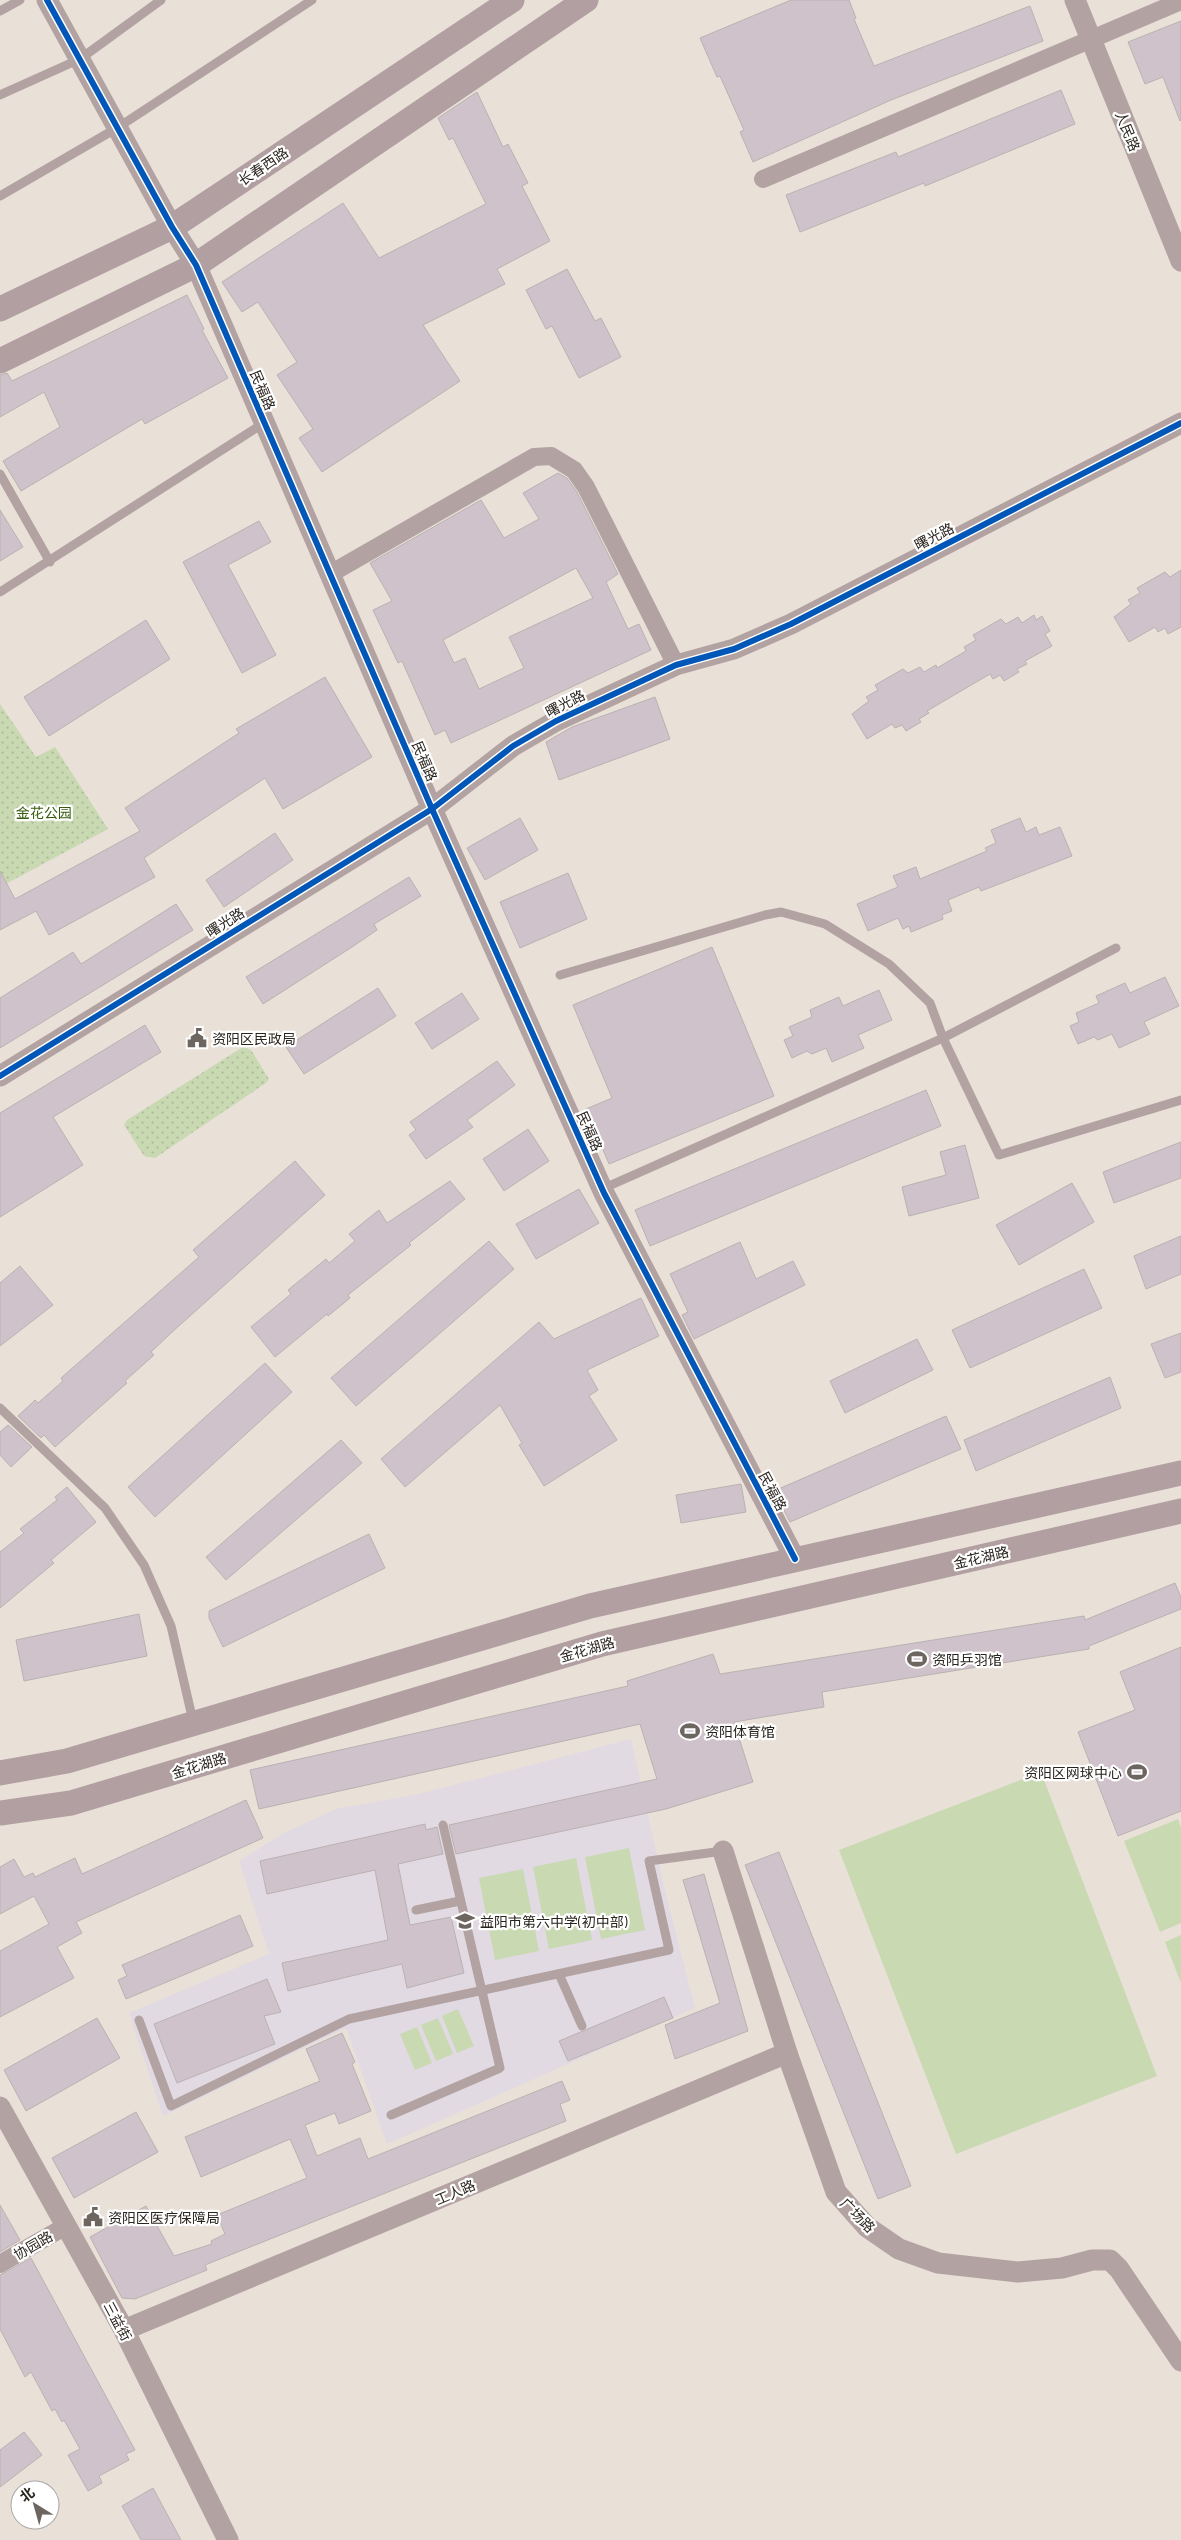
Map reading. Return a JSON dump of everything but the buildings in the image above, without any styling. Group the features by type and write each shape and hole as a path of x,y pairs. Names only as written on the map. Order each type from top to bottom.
{"main road":[{"name":"长春西路","path":"0,309 172,227 512,0"},
{"path":"0,361 196,265 586,0"},
{"path":"0,1773 67,1761 590,1606 1181,1473"},
{"name":"金花湖路","path":"0,1813 71,1803 602,1644 1181,1511"}],"street":[{"name":"民福路","path":"47,0 172,227 196,265 432,809 602,1190 794,1559"},
{"name":"人民路","path":"1075,0 1181,261"},
{"path":"763,179 1181,1"},
{"name":"曙光路","path":"0,1076 432,809 513,746 591,703 676,666 734,649 791,624 1181,423"},
{"path":"330,574 534,456 551,456 574,470 586,486 676,666"},
{"name":"广场路","path":"723,1851 787,2053 836,2192 867,2227 899,2249 938,2263 1018,2272 1062,2268 1092,2260 1110,2260 1119,2269 1181,2361"},
{"name":"工人路","path":"124,2330 787,2053"},
{"name":"三益街","path":"0,2108 124,2330 228,2540"},
{"name":"协园路","path":"0,2264 66,2226"}],"lane":[{"path":"0,11 20,0"},
{"path":"0,95 80,59 162,0"},
{"path":"0,196 117,128 312,0"},
{"path":"0,592 50,562 264,423"},
{"path":"0,474 50,562"},
{"path":"560,976 782,912 825,924 889,964 930,1003 943,1038 999,1155 1181,1100"},
{"path":"602,1190 943,1038 1116,948"},
{"path":"0,1408 104,1508 144,1565 171,1626 193,1724"},
{"path":"391,2115 500,2068 480,1991 443,1825"},
{"path":"139,2020 170,2106 349,2019 669,1950 649,1861 723,1851"},
{"path":"416,1910 460,1902"},
{"path":"560,1974 582,2026"}],"shaded area":[{"name":"益阳市第六中学(初中部)","path":"631,1739 664,1887 695,2008 387,2144 346,2028 163,2116 129,2013 269,1954 239,1861 284,1833 336,1809 419,1794"}],"green space":[{"name":"金花公园","path":"0,704 36,757 55,747 108,829 0,887"},
{"path":"243,1047 251,1050 269,1079 266,1083 155,1158 144,1156 124,1125 127,1120"},
{"path":"1041,1772 1157,2076 956,2154 839,1850"},
{"path":"1178,1819 1181,1828 1181,1923 1160,1932 1124,1841"},
{"path":"629,1848 645,1930 601,1939 585,1857"},
{"path":"576,1858 592,1940 549,1949 533,1867"},
{"path":"523,1869 539,1951 495,1960 479,1878"},
{"path":"1181,1935 1181,1983 1165,1942"},
{"path":"458,2009 474,2046 457,2053 442,2016"},
{"path":"438,2018 453,2054 436,2061 421,2025"},
{"path":"417,2027 432,2063 415,2070 400,2034"}],"cycle path":[{"path":"47,0 172,227 196,265 432,809 604,1193 795,1559"},
{"path":"0,1076 432,809 513,746 556,721 676,665 734,649 791,624 1181,423"}],"place":[{"name":"资阳区民政局","path":"197,1038"},
{"name":"资阳乒羽馆","path":"917,1659"},
{"name":"资阳体育馆","path":"690,1731"},
{"name":"资阳区网球中心","path":"1137,1772"},
{"name":"益阳市第六中学(初中部)","path":"465,1921"},
{"name":"资阳区医疗保障局","path":"93,2217"}]}
